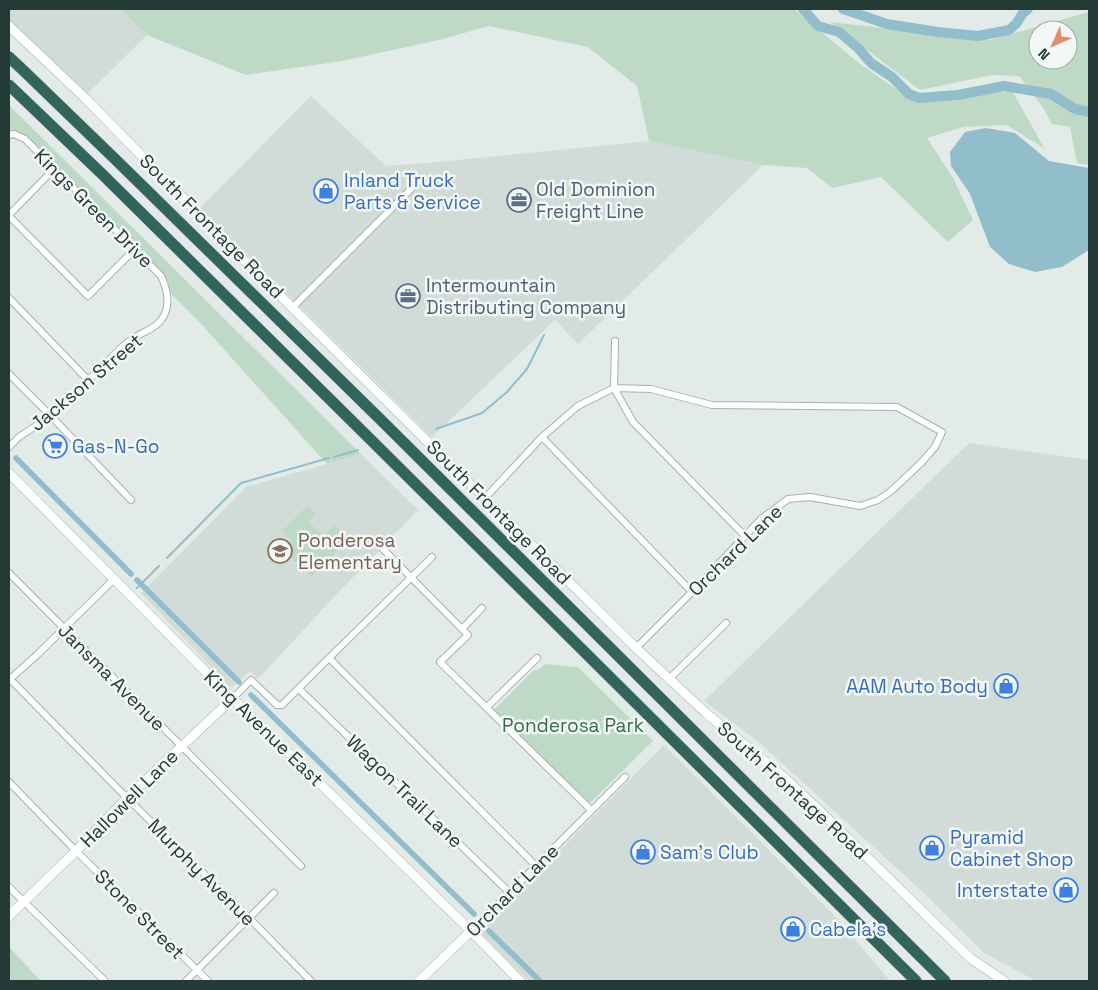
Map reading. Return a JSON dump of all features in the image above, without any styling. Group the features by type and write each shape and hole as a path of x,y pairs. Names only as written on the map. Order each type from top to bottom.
{"highway":[{"path":"9,57 381,420 945,981"},
{"path":"9,85 366,435 916,981"},
{"path":"890,927 954,981"},
{"path":"873,939 907,981"}],"main road":[{"name":"South Frontage Road","path":"9,26 86,99 190,206 636,648 706,713 786,779 970,958 1004,981"},
{"name":"King Avenue East","path":"9,473 113,580 520,981"},
{"name":"Hallowell Lane","path":"9,916 127,798 233,698"},
{"name":"Orchard Lane","path":"419,981 471,931"}],"street":[{"name":"Kings Green Drive","path":"11,135 26,139 161,276 167,289"},
{"path":"55,168 9,216 88,296 135,249"},
{"path":"293,307 421,179"},
{"name":"Jackson Street","path":"9,447 19,437 51,416 122,346 156,325 167,308 167,289"},
{"path":"9,298 88,380"},
{"path":"615,341 614,388 633,422 745,536"},
{"path":"9,374 132,500"},
{"path":"485,498 542,437 578,406 614,388"},
{"name":"Orchard Lane","path":"614,388 651,389 712,405 897,407 942,432 935,447 921,463 890,492 878,500 860,506 810,497 788,499 761,519 636,648"},
{"path":"542,437 692,592"},
{"path":"382,548 468,635 440,662 591,810"},
{"path":"299,689 432,557"},
{"name":"Jansma Avenue","path":"9,573 301,866"},
{"path":"9,679 64,629 113,580"},
{"path":"462,629 482,608"},
{"path":"669,679 726,623"},
{"path":"329,658 536,866"},
{"path":"487,707 537,658"},
{"name":"Murphy Avenue","path":"9,679 311,981"},
{"name":"Hallowell Lane","path":"233,698 251,680 277,705 282,705 299,689"},
{"name":"Wagon Trail Lane","path":"299,689 510,893"},
{"name":"Orchard Lane","path":"471,931 625,777"},
{"name":"Stone Street","path":"9,782 208,981"},
{"path":"9,887 104,981"},
{"path":"186,981 274,894"}],"shaded area":[{"path":"9,9 120,9 147,35 87,94 9,20"},
{"path":"311,96 386,166 649,141 763,165 578,344 555,320 432,437 200,208"},
{"path":"969,443 1089,460 1089,981 1036,981 983,952 926,895 761,744 704,701"},
{"name":"Ponderosa Elementary","path":"361,454 418,510 258,679 250,671 231,688 141,593 246,487"},
{"path":"664,745 835,916 890,981 529,981 479,932"}],"green space":[{"path":"120,9 794,9 860,64 915,102 1012,91 1045,149 1007,125 963,127 927,138 953,178 973,220 948,242 881,177 832,188 807,168 763,165 649,141 637,86 588,47 489,26 439,40 342,61 246,75 147,35"},
{"path":"1089,12 1089,165 1077,163 1070,127 1052,124 1044,109 1019,76 992,75 920,90 830,22 990,40 1028,29 1028,70 1078,70 1078,20 1061,20"},
{"path":"9,105 361,454 327,464 202,325 174,297 167,289 161,276 36,144 14,134 9,128"},
{"path":"307,506 316,514 309,522 323,536 335,525 349,539 311,577 283,549 291,540 282,531"},
{"name":"Ponderosa Park","path":"545,664 578,667 653,741 589,804 494,710 534,670 538,670"},
{"path":"9,947 41,981 9,981"}],"water":[{"path":"986,128 1015,133 1049,161 1089,168 1089,250 1062,267 1035,272 1009,264 990,247 970,194 951,166 950,152 965,132"}],"waterway":[{"path":"803,9 818,26 839,32 858,48 871,63 892,77 909,94 919,98 958,95 1004,86 1051,94 1075,109 1089,112"},
{"path":"843,9 887,24 978,36 1009,30 1028,9"},
{"path":"436,429 482,413 507,392 527,369 544,335"},
{"path":"334,457 358,450"},
{"path":"16,458 131,574"},
{"path":"167,558 241,483 329,458"},
{"path":"137,588 159,566"},
{"path":"137,580 239,682"},
{"path":"251,695 474,914"},
{"path":"489,931 540,981"}],"place":[{"name":"Inland Truck Parts & Service","path":"326,191"},
{"name":"Old Dominion Freight Line","path":"519,200"},
{"name":"Intermountain Distributing Company","path":"408,296"},
{"name":"Gas-N-Go","path":"55,446"},
{"name":"Ponderosa Elementary","path":"280,551"},
{"name":"AAM Auto Body","path":"1006,686"},
{"name":"Pyramid Cabinet Shop","path":"932,848"},
{"name":"Sam's Club","path":"643,852"},
{"name":"Interstate","path":"1066,890"},
{"name":"Cabela's","path":"793,929"}]}
